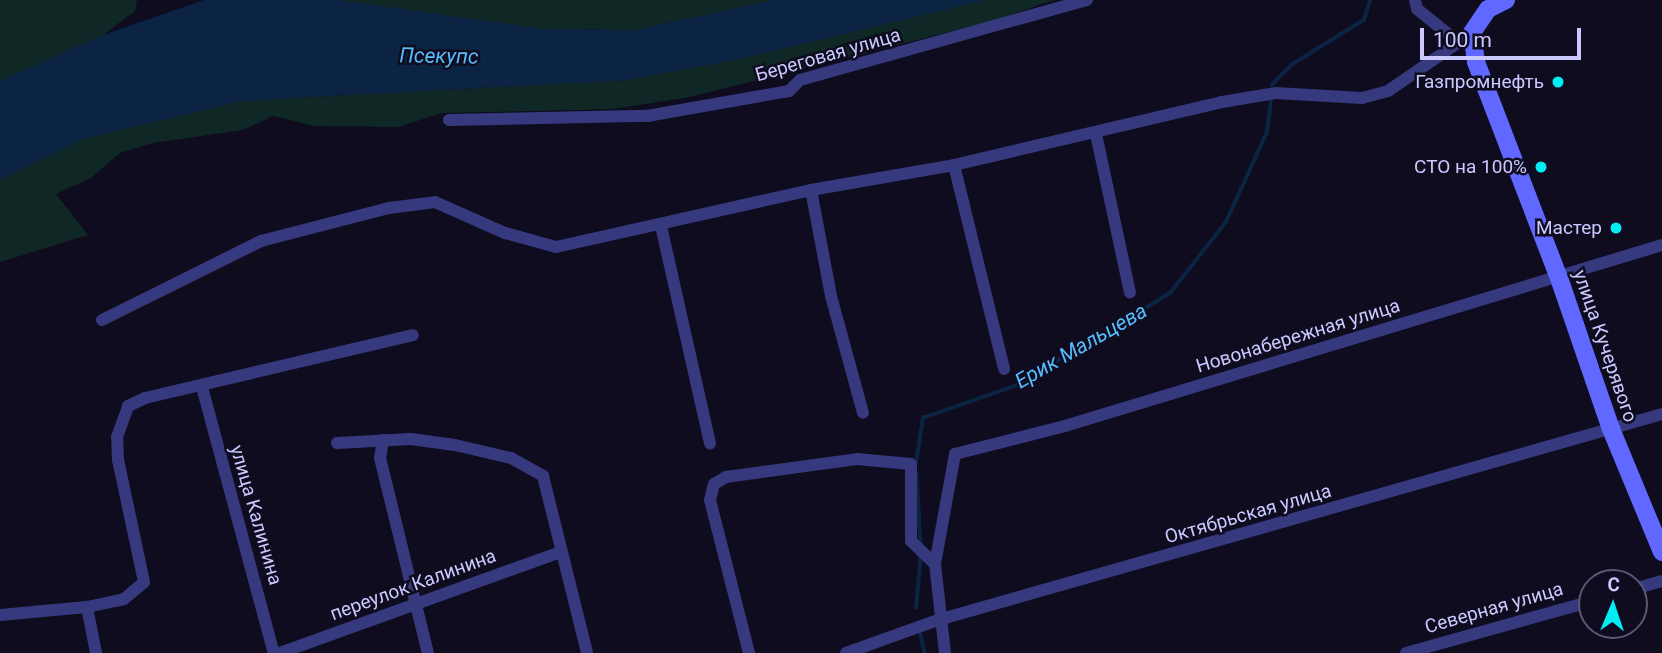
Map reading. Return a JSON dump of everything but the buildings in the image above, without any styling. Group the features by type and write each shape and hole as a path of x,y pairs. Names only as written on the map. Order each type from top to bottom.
{"street":[{"name":"Береговая улица","path":"449,120 647,116 789,91 800,80 1087,0"},
{"path":"1415,0 1417,9 1465,38"},
{"path":"102,320 261,241 388,208 435,202 505,233 556,247 661,226 811,190 954,165 1276,93 1362,98 1388,91 1465,38 1488,9 1506,0"},
{"name":"улица Кучерявого","path":"1465,38 1559,278 1611,429 1662,552"},
{"path":"1096,134 1130,292"},
{"path":"954,165 1004,369"},
{"path":"811,190 831,296 863,413"},
{"path":"661,226 710,444"},
{"name":"Новонабережная улица","path":"935,564 950,464 955,454 1065,426 1662,245"},
{"path":"0,615 87,607 124,599 144,582 118,460 117,437 128,406 145,398 202,387 414,335"},
{"name":"улица Калинина","path":"202,387 274,653"},
{"name":"Октябрьская улица","path":"846,653 938,620 1662,414"},
{"path":"337,443 383,440 455,445 511,458 543,476 587,653"},
{"path":"383,440 380,457 428,653"},
{"path":"749,653 710,500 714,484 726,477 857,460 911,464 911,541 935,564 938,620 945,653"},
{"name":"переулок Калинина","path":"280,653 560,552"},
{"name":"Северная улица","path":"1406,653 1578,605"},
{"path":"87,607 96,653"}],"green space":[{"path":"0,0 137,0 135,11 103,35 0,81"},
{"path":"337,0 774,0 636,30 543,29"},
{"path":"985,0 1054,0 996,20 690,97 613,109 442,113 398,127 314,126 273,116 243,130 153,143 120,153 91,178 56,194 88,235 0,262 0,179 87,138 242,101 626,80 740,59"}],"water":[{"name":"Псекупс","path":"204,0 337,0 543,29 636,30 774,0 985,0 740,59 626,80 242,101 87,138 0,179 0,81 103,35"}],"waterway":[{"name":"Ерик Мальцева","path":"1272,85 1291,65 1364,20 1370,0"},
{"name":"Ерик Мальцева","path":"916,463 923,418 1017,385 1170,293 1226,222 1267,132 1271,101"},
{"name":"Ерик Мальцева","path":"917,474 921,547"},
{"name":"Ерик Мальцева","path":"916,608 921,554"},
{"name":"Ерик Мальцева","path":"920,631 925,653"}],"place":[{"name":"Газпромнефть","path":"1558,82"},
{"name":"СТО на 100%","path":"1541,167"},
{"name":"Мастер","path":"1616,228"}]}
